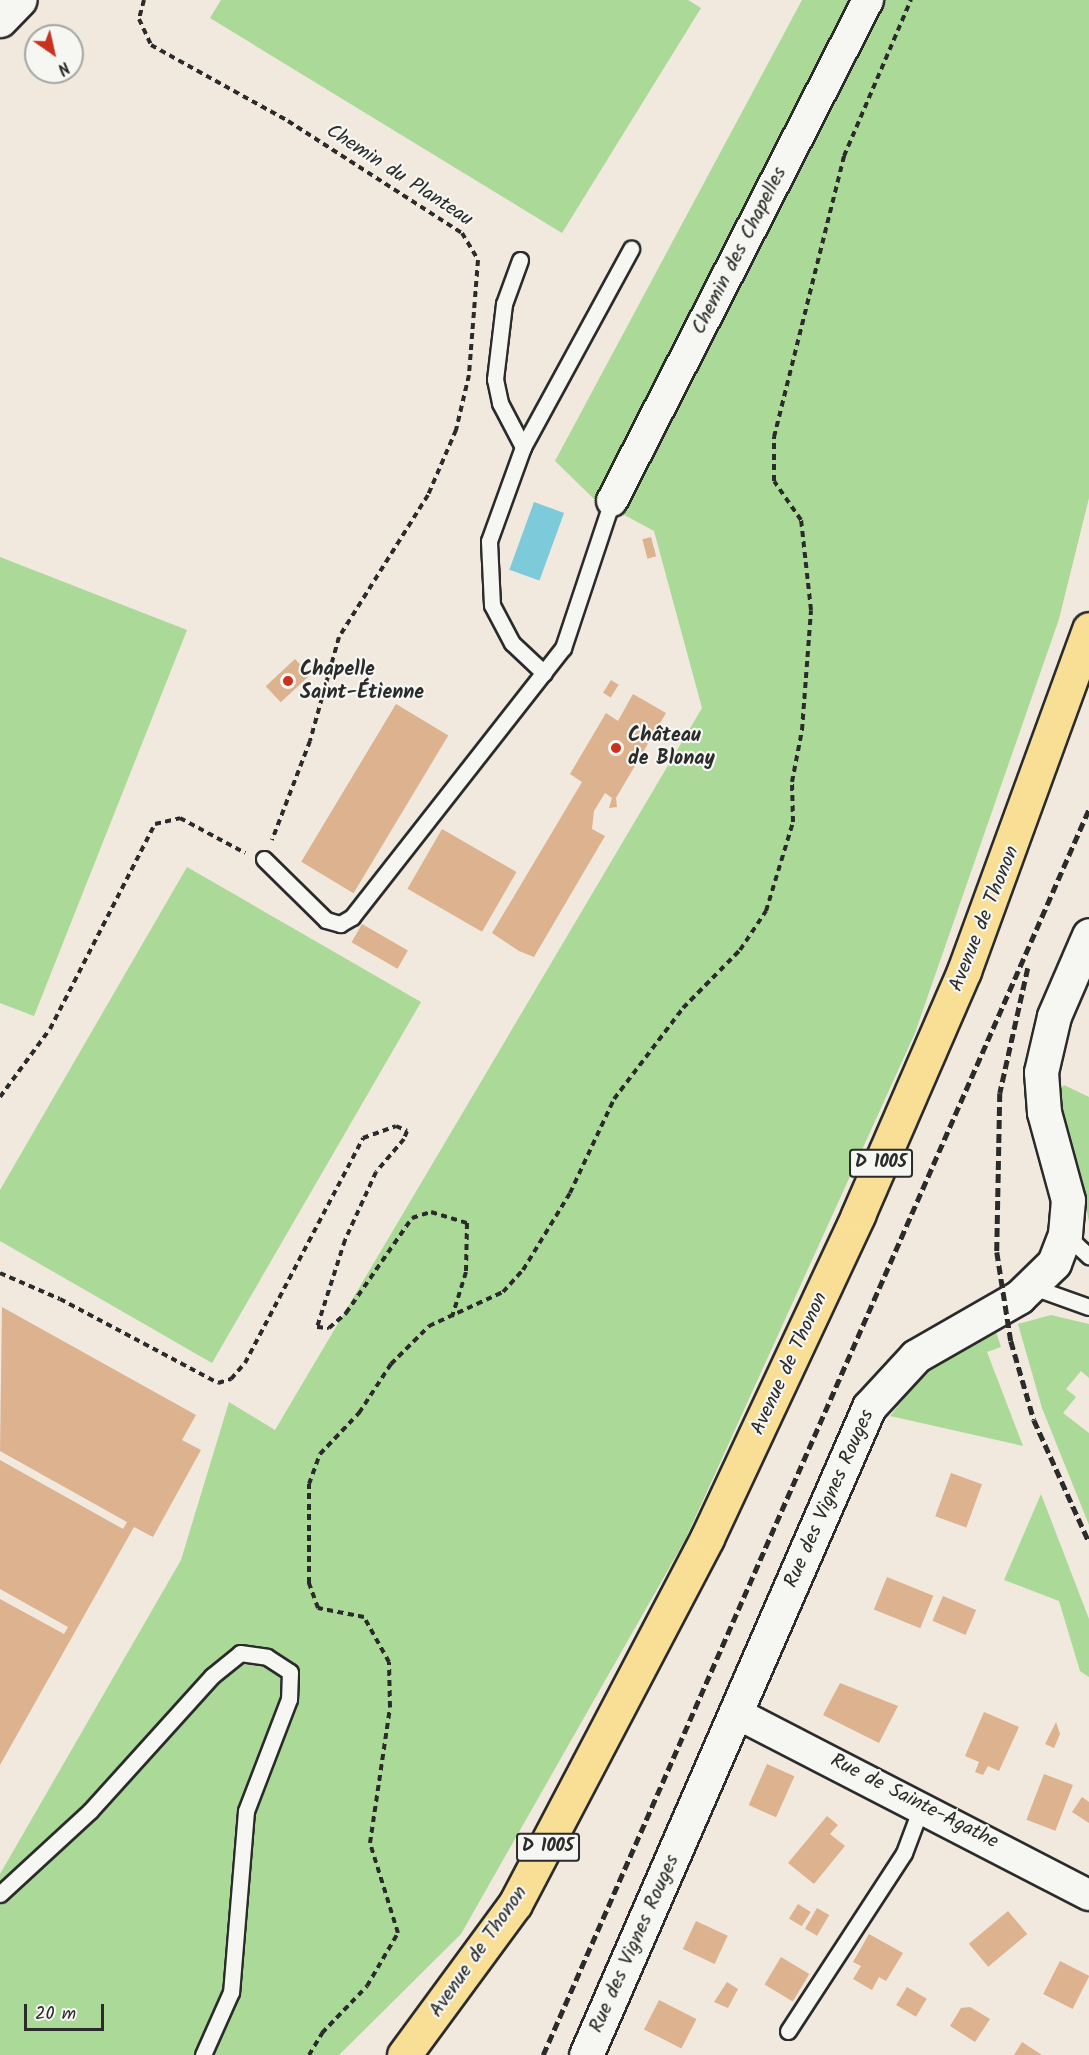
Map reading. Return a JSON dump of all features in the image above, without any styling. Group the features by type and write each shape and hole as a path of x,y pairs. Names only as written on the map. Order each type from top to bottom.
{"main road":[{"name":"Avenue de Thonon","path":"404,2055 488,1945 539,1862 707,1538 964,971 1089,629"}],"street":[{"path":"0,20 19,0"},
{"name":"Chemin des Chapelles","path":"612,501 868,0"},
{"name":"Rue des Vignes Rouges","path":"586,2055 748,1720 869,1407 916,1356 1033,1287 1054,1263 1065,1234 1068,1200 1044,1112 1041,1072 1054,1016 1089,935"},
{"name":"Rue de Sainte-Agathe","path":"748,1720 922,1805 1089,1895"}],"lane":[{"path":"544,673 512,643 487,585 489,541 523,447 631,249"},
{"path":"520,260 504,304 495,379 500,403 523,447"},
{"path":"264,859 326,920 347,922 544,673 568,638 612,501"},
{"path":"1065,1234 1089,1256"},
{"path":"1033,1287 1089,1307"},
{"path":"0,1894 90,1811 212,1676 240,1653 267,1657 290,1671 289,1699 244,1821 231,1992 203,2055"},
{"path":"788,2031 904,1852 922,1805"}],"path":[{"name":"Chemin du Planteau","path":"144,0 141,29 151,45 288,121 462,233 478,260 473,340 456,430 428,495 339,637 300,771 264,859"},
{"path":"309,2055 322,2033 367,1986 398,1933 370,1843 390,1707 389,1662 364,1617 318,1608 309,1583 309,1484 320,1454 359,1413 391,1364 429,1326 503,1292 523,1270 570,1193 615,1099 683,1008 740,950 766,911 788,849 811,610 801,520 774,482 774,437 844,156 912,0"},
{"path":"0,1097 50,1029 155,824 180,818 264,859"},
{"path":"0,1273 60,1299 218,1383 231,1379 245,1363 363,1138 396,1126 407,1131 404,1139 376,1172 345,1240 317,1327 329,1328 346,1313 412,1218 431,1212 467,1223 465,1272 452,1317"}],"green space":[{"path":"221,0 688,0 701,8 562,233 210,18"},
{"path":"802,0 1089,0 1089,498 1059,619 915,1033 685,1540 461,1934 339,2055 0,2055 0,1874 181,1560 229,1402 275,1430 702,708 654,531 593,498 555,461"},
{"path":"0,557 187,630 34,1016 0,1003"},
{"path":"187,867 421,1002 212,1363 0,1241 0,1190"},
{"path":"1064,1085 1089,1097 1089,1221 1057,1094"},
{"path":"1051,1315 1089,1324 1089,1378 1081,1371 1066,1389 1076,1397 1063,1413 1089,1433 1089,1525 1042,1408 1018,1324"},
{"path":"996,1332 1001,1347 987,1352 1023,1446 890,1416 924,1373"},
{"path":"1041,1494 1089,1619 1089,1677 1080,1671 1059,1601 1004,1580"}],"water":[{"path":"534,502 564,513 539,581 509,570"}],"building":[{"path":"651,537 656,556 647,559 642,539"},
{"name":"Chapelle Saint-Étienne","path":"295,659 310,675 281,702 266,686"},
{"path":"611,680 619,685 611,697 603,693"},
{"path":"633,694 666,713 616,798 617,807 609,808 612,798 605,793 594,811 592,829 605,836 534,957 519,951 492,933 582,782 570,774 606,713 618,721"},
{"path":"396,704 448,735 354,893 301,862"},
{"path":"442,829 516,872 482,932 408,889"},
{"path":"362,924 408,950 397,969 352,942"},
{"path":"2,1307 196,1415 182,1440 201,1450 153,1537 134,1527 0,1765 0,1599 64,1634 68,1627 0,1589 0,1460 123,1529 127,1522 0,1451"},
{"path":"951,1473 982,1484 966,1528 935,1516"},
{"path":"887,1577 933,1596 920,1628 874,1609"},
{"path":"943,1596 976,1610 966,1635 932,1621"},
{"path":"840,1683 898,1706 879,1743 823,1715"},
{"path":"984,1712 1019,1727 999,1771 988,1766 983,1775 975,1772 979,1762 965,1756"},
{"path":"1056,1722 1060,1734 1054,1748 1045,1744"},
{"path":"767,1764 794,1776 776,1817 749,1805"},
{"path":"1044,1774 1073,1785 1055,1831 1026,1820"},
{"path":"1082,1797 1089,1802 1089,1823 1072,1812"},
{"path":"827,1816 838,1825 830,1834 845,1846 814,1884 788,1863"},
{"path":"798,1904 811,1912 802,1926 789,1918"},
{"path":"817,1908 829,1915 817,1936 805,1929"},
{"path":"1008,1911 1027,1934 988,1967 969,1944"},
{"path":"696,1921 728,1936 715,1964 683,1949"},
{"path":"869,1934 903,1953 886,1981 879,1977 872,1990 853,1979 861,1966 853,1962"},
{"path":"781,1957 809,1974 793,2001 765,1984"},
{"path":"1060,1961 1089,1976 1073,2009 1043,1994"},
{"path":"727,1982 738,1989 728,2008 714,2002"},
{"path":"907,1987 927,1999 916,2017 896,2005"},
{"path":"659,2000 696,2019 681,2048 644,2029"},
{"path":"970,2007 990,2019 975,2042 950,2026 961,2008"},
{"path":"1022,2042 1042,2055 1014,2055"}],"railway":[{"path":"543,2055 1089,809"},
{"path":"1028,968 1000,1093 997,1252 1011,1341 1034,1420 1089,1542"}],"place":[{"name":"Chapelle Saint-Étienne","path":"288,681"},
{"name":"Château de Blonay","path":"616,748"}]}
